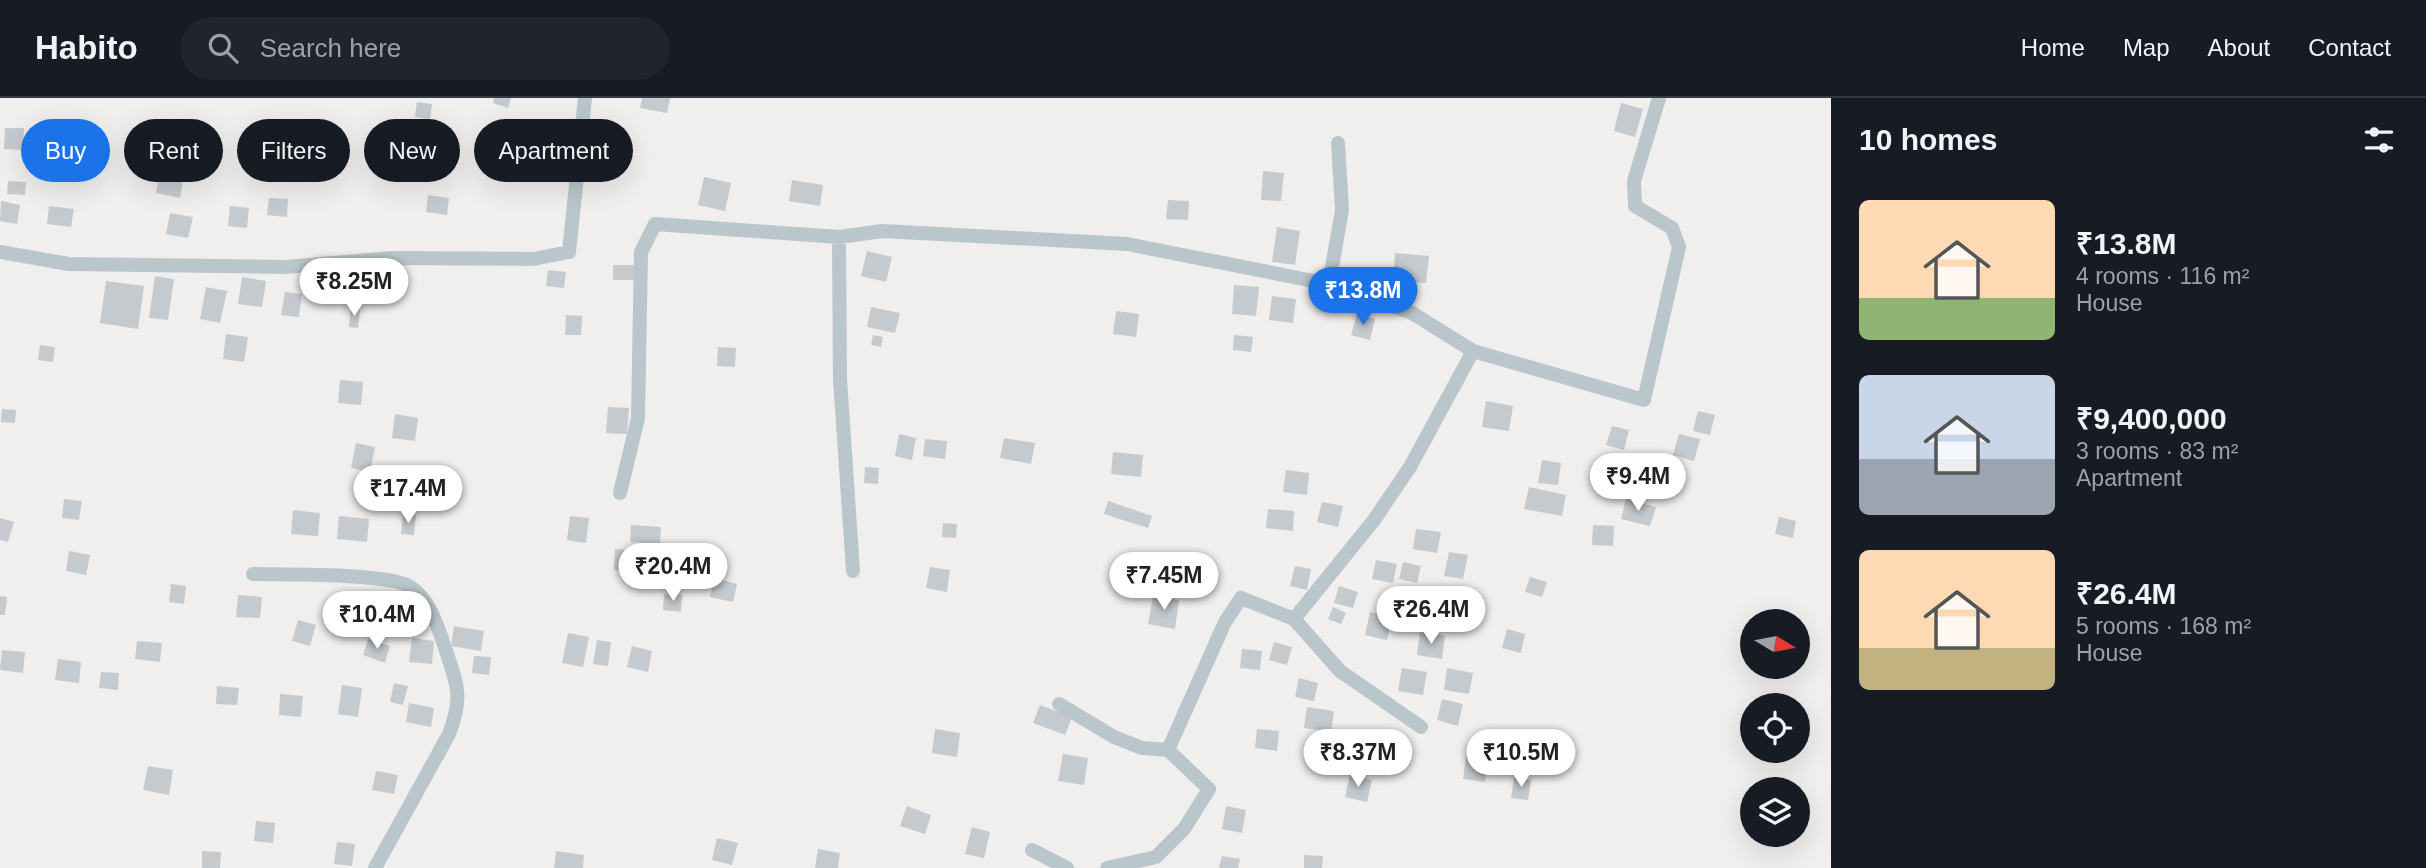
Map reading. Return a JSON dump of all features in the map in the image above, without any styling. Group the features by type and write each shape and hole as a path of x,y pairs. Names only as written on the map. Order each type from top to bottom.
{"street":[{"path":"0,252 69,264 285,267 393,258 533,260 569,253 585,98"},
{"path":"620,493 638,418 641,252 655,224 839,237 882,231 1127,244 1329,284 1412,313 1473,351 1644,400 1679,247 1672,228 1635,206 1634,181 1659,98"},
{"path":"1329,284 1342,210 1338,143"},
{"path":"839,237 840,379 853,571"},
{"path":"1294,619 1374,520 1410,467 1473,351"},
{"path":"253,574 383,579 409,586 424,601 437,626 459,690 457,712 449,734 375,868"},
{"path":"1168,750 1225,622 1241,598 1294,619 1340,671 1421,727"},
{"path":"1059,704 1114,737 1142,748 1168,750 1209,789 1184,830 1157,857 1107,868"},
{"path":"1032,850 1067,868"}],"building":[{"path":"494,98 511,98 508,108 493,103"},
{"path":"642,98 670,98 667,113 640,108"},
{"path":"417,102 432,104 430,119 415,117"},
{"path":"1621,103 1643,109 1635,137 1614,131"},
{"path":"5,128 21,128 21,150 4,149"},
{"path":"1263,171 1284,173 1281,201 1261,200"},
{"path":"704,177 731,183 725,211 698,205"},
{"path":"792,180 823,185 820,206 789,201"},
{"path":"8,181 26,182 25,195 7,194"},
{"path":"158,182 183,182 180,198 156,193"},
{"path":"428,195 449,198 447,215 426,212"},
{"path":"269,198 288,199 287,217 267,215"},
{"path":"1168,200 1189,201 1188,220 1166,219"},
{"path":"1,201 20,205 17,224 0,221"},
{"path":"49,206 74,209 71,227 47,224"},
{"path":"230,206 249,208 247,228 228,226"},
{"path":"170,213 193,217 188,238 166,234"},
{"path":"1277,227 1300,231 1295,265 1272,262"},
{"path":"867,251 892,257 886,282 861,276"},
{"path":"1395,253 1429,256 1426,283 1393,280"},
{"path":"613,265 634,265 634,280 613,280"},
{"path":"334,269 357,273 353,293 331,290"},
{"path":"548,270 566,272 564,288 546,286"},
{"path":"155,276 174,279 168,320 149,318"},
{"path":"242,277 266,281 262,307 238,304"},
{"path":"106,281 144,286 138,329 100,323"},
{"path":"1234,285 1259,287 1256,316 1232,314"},
{"path":"206,287 227,291 220,323 200,319"},
{"path":"285,292 302,294 299,317 281,315"},
{"path":"1272,296 1296,299 1293,323 1269,320"},
{"path":"871,307 900,313 895,333 867,327"},
{"path":"351,309 360,310 358,328 349,327"},
{"path":"1116,311 1139,314 1136,337 1113,334"},
{"path":"1357,314 1375,319 1370,340 1351,335"},
{"path":"566,315 582,316 581,335 565,335"},
{"path":"226,334 248,337 244,362 223,359"},
{"path":"873,335 883,337 881,347 871,345"},
{"path":"1234,335 1253,337 1251,352 1233,350"},
{"path":"40,345 55,347 53,362 38,360"},
{"path":"718,347 736,348 735,367 717,366"},
{"path":"340,380 363,382 361,405 338,403"},
{"path":"1486,401 1513,406 1509,431 1482,427"},
{"path":"608,407 629,408 627,434 606,433"},
{"path":"2,409 16,410 15,423 1,422"},
{"path":"1698,411 1715,415 1710,435 1693,431"},
{"path":"395,414 418,418 415,441 392,438"},
{"path":"1612,426 1629,430 1624,450 1606,445"},
{"path":"899,434 916,438 912,460 895,456"},
{"path":"1679,434 1700,439 1694,461 1673,455"},
{"path":"1004,438 1035,443 1031,464 1000,458"},
{"path":"925,439 947,441 945,459 923,456"},
{"path":"356,443 375,447 370,472 351,468"},
{"path":"1113,452 1143,455 1141,477 1111,474"},
{"path":"1542,460 1561,463 1558,485 1538,483"},
{"path":"865,467 879,468 878,484 864,483"},
{"path":"1286,470 1309,473 1307,495 1283,492"},
{"path":"1529,487 1566,495 1562,516 1524,509"},
{"path":"64,499 82,501 79,520 62,518"},
{"path":"1626,499 1656,507 1650,526 1621,519"},
{"path":"1108,501 1152,516 1148,528 1104,514"},
{"path":"1322,502 1343,506 1338,527 1317,522"},
{"path":"1268,509 1294,511 1293,531 1266,528"},
{"path":"293,510 320,513 318,536 291,534"},
{"path":"403,514 416,515 414,535 401,534"},
{"path":"339,516 369,519 367,542 337,539"},
{"path":"570,516 589,518 586,543 567,540"},
{"path":"1779,517 1796,521 1793,538 1775,534"},
{"path":"0,518 14,522 8,542 0,540"},
{"path":"943,523 957,524 956,538 942,537"},
{"path":"631,525 661,527 660,544 630,542"},
{"path":"1593,525 1614,526 1613,546 1592,545"},
{"path":"1416,529 1441,532 1437,553 1413,549"},
{"path":"615,549 647,551 646,573 614,570"},
{"path":"69,551 90,555 86,575 66,571"},
{"path":"1449,552 1468,555 1463,579 1444,576"},
{"path":"1376,560 1397,564 1393,583 1372,579"},
{"path":"1403,562 1421,566 1417,583 1399,579"},
{"path":"1295,566 1311,569 1307,590 1290,586"},
{"path":"930,567 950,570 947,592 926,588"},
{"path":"1530,577 1547,582 1542,597 1525,592"},
{"path":"714,578 737,584 733,602 710,597"},
{"path":"171,584 186,586 184,604 169,602"},
{"path":"1339,586 1358,592 1353,608 1334,603"},
{"path":"351,593 374,599 369,618 346,612"},
{"path":"664,594 682,595 681,612 663,610"},
{"path":"238,595 262,597 260,618 236,617"},
{"path":"0,596 7,597 5,615 0,615"},
{"path":"1153,596 1179,600 1175,629 1148,624"},
{"path":"396,607 415,608 414,626 395,625"},
{"path":"1333,607 1346,613 1341,624 1328,619"},
{"path":"1370,612 1392,617 1387,640 1365,635"},
{"path":"298,620 316,625 310,646 292,641"},
{"path":"454,626 484,631 481,651 451,646"},
{"path":"1507,629 1525,634 1521,653 1502,648"},
{"path":"1420,632 1445,636 1442,659 1417,655"},
{"path":"568,633 589,637 583,667 562,663"},
{"path":"412,638 434,641 432,664 409,662"},
{"path":"368,639 390,646 385,663 363,655"},
{"path":"597,640 611,642 608,666 593,664"},
{"path":"137,641 162,643 160,662 135,659"},
{"path":"1274,642 1292,647 1287,665 1269,660"},
{"path":"632,646 652,651 648,672 627,667"},
{"path":"1242,649 1262,651 1260,670 1240,668"},
{"path":"2,650 25,652 23,673 0,670"},
{"path":"474,656 491,657 489,675 472,673"},
{"path":"58,659 81,662 79,683 55,680"},
{"path":"1402,668 1427,672 1423,695 1398,691"},
{"path":"1447,668 1473,673 1469,694 1444,690"},
{"path":"101,672 119,673 118,690 99,688"},
{"path":"1299,678 1318,683 1314,701 1295,697"},
{"path":"394,683 408,686 403,705 390,702"},
{"path":"342,685 362,688 358,717 338,714"},
{"path":"217,686 239,688 237,705 216,704"},
{"path":"280,694 303,696 301,717 279,715"},
{"path":"1442,699 1463,704 1458,726 1437,720"},
{"path":"409,703 434,708 431,727 406,722"},
{"path":"1040,705 1072,717 1065,735 1033,723"},
{"path":"1307,707 1334,711 1331,732 1304,728"},
{"path":"935,729 960,733 957,757 932,753"},
{"path":"1257,729 1279,731 1277,751 1255,748"},
{"path":"1063,754 1088,758 1084,785 1058,781"},
{"path":"1466,757 1488,760 1485,782 1463,779"},
{"path":"148,766 173,770 169,795 143,790"},
{"path":"376,771 398,775 394,794 372,790"},
{"path":"1350,775 1372,780 1367,802 1345,797"},
{"path":"1514,778 1531,780 1528,800 1511,798"},
{"path":"907,806 931,815 925,834 900,826"},
{"path":"1226,806 1246,810 1242,833 1222,829"},
{"path":"256,821 275,823 273,843 254,841"},
{"path":"972,827 990,832 984,858 965,854"},
{"path":"717,838 738,843 732,865 712,860"},
{"path":"337,842 355,844 352,866 334,864"},
{"path":"818,849 840,853 838,868 815,868"},
{"path":"202,851 221,852 220,868 202,868"},
{"path":"556,851 584,855 583,868 554,868"},
{"path":"1304,855 1323,856 1322,868 1304,868"},
{"path":"1222,856 1240,859 1238,868 1219,868"}]}
